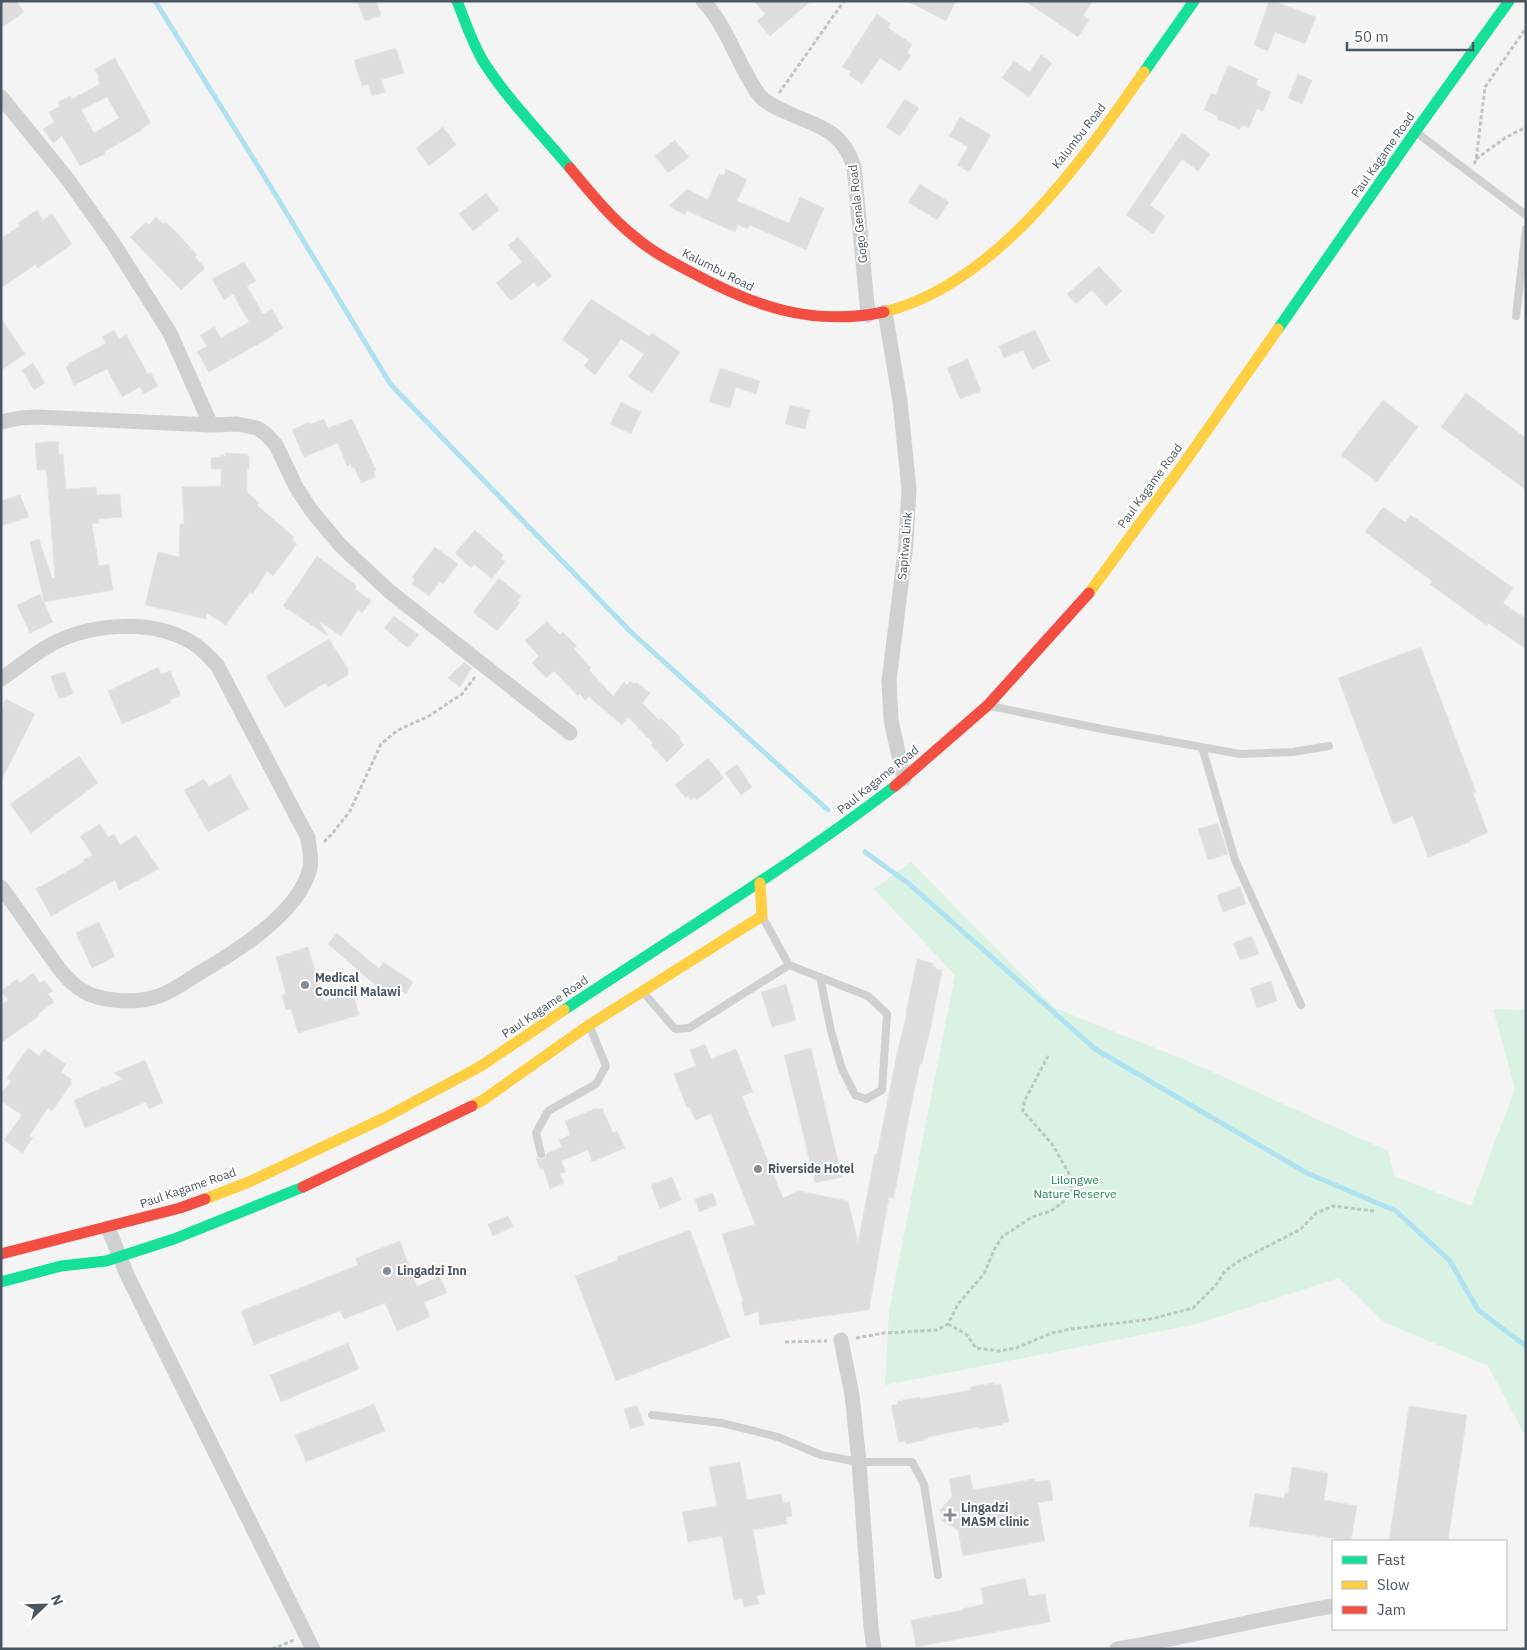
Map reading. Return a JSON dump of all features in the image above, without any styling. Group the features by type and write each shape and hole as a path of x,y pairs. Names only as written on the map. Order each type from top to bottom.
{"street":[{"name":"Kalumbu Road","path":"457,1 476,48 484,62 605,210 632,235 706,282 753,303 816,316 841,317 885,312 916,300 954,281 998,249 1034,214 1079,160 1120,106 1194,1"},
{"name":"Gogo Genala Road","path":"703,1 715,16 760,97 770,105 830,131 842,140 850,152 854,167 868,315"},
{"name":"Paul Kagame Road","path":"1,1254 180,1208 249,1182 393,1113 481,1066 663,944 760,883 847,823 904,779 988,705 1093,588 1182,466 1509,1"},
{"path":"1,96 66,177 113,243 170,333 211,425"},
{"name":"Sapitwa Link","path":"885,312 900,401 909,489 906,544 889,681 891,720 904,779"},
{"path":"1,422 20,418 37,418 211,425 237,424 257,428 266,434 276,445 296,487 311,510 340,545 389,590 570,732"},
{"path":"1,679 45,648 84,632 135,626 169,632 192,642 217,665 308,838 310,854 310,867 302,885 270,925 232,954 174,989 140,1000 104,998 90,995 77,988 64,975 1,887"},
{"path":"1,1282 61,1266 90,1264 120,1257 174,1239 318,1182 459,1113 483,1100 642,990 762,916 760,883"},
{"path":"108,1228 128,1277 313,1649"},
{"path":"841,1340 852,1394 874,1649"},
{"path":"1117,1649 1160,1642 1279,1614 1332,1606"}],"lane":[{"path":"1416,132 1526,215"},
{"path":"1516,316 1526,229"},
{"path":"988,705 1102,730 1240,754 1293,752 1329,746"},
{"path":"1202,748 1235,860 1301,1005"},
{"path":"762,916 789,965 820,977 868,996 887,1014 882,1090 866,1099 855,1095 842,1069 831,1031 820,977"},
{"path":"642,990 675,1029 689,1028 789,965"},
{"path":"542,1154 536,1132 548,1112 596,1084 606,1066 589,1025"},
{"path":"652,1415 722,1423 778,1437 821,1455 859,1462 912,1462 924,1484 938,1575"}],"path":[{"path":"770,105 844,1"},
{"path":"1476,160 1485,86 1526,28"},
{"path":"1469,172 1476,160 1505,138 1526,127"},
{"path":"310,854 332,834 350,811 381,744 398,730 429,716 462,694 486,665"},
{"path":"785,1342 841,1340 884,1334 937,1330 948,1324 958,1304 984,1274 994,1250 1002,1237 1032,1217 1051,1211 1063,1202 1071,1191 1071,1177 1052,1144 1023,1111 1024,1102 1048,1056"},
{"path":"948,1324 966,1334 976,1348 1000,1351 1016,1348 1052,1333 1071,1328 1151,1319 1178,1313 1193,1308 1216,1285 1225,1271 1239,1261 1301,1229 1316,1213 1333,1206 1374,1210"},
{"path":"272,1649 306,1635"}],"green space":[{"name":"Lilongwe Nature Reserve","path":"911,862 1055,1008 1188,1061 1388,1151 1395,1176 1471,1206 1515,1088 1493,1009 1526,1010 1526,1437 1488,1366 1384,1322 1339,1278 1197,1324 885,1385 889,1311 955,975 874,889"}],"building":[{"path":"1,1 16,1 24,12 1,28"},
{"path":"357,1 376,1 381,15 365,21"},
{"path":"754,1 811,1 770,36 757,21 765,14"},
{"path":"907,1 956,1 946,21"},
{"path":"1025,1 1093,1 1083,15 1089,20 1078,37"},
{"path":"1269,1 1274,1 1316,17 1305,44 1275,32 1268,51 1254,45"},
{"path":"877,14 891,24 888,28 912,44 907,53 911,55 900,71 880,58 862,84 849,75 851,72 842,67"},
{"path":"396,48 404,73 381,80 385,92 372,96 368,84 362,86 354,60"},
{"path":"1041,55 1052,63 1029,97 1002,78 1014,61 1030,72"},
{"path":"115,58 151,123 104,152 105,154 80,166 62,136 53,143 43,129 54,122 49,112 60,106 58,102 70,96 72,99 100,84 95,69","holes":["107,97 119,118 94,133 81,110"]},
{"path":"1228,65 1258,79 1256,85 1271,92 1263,111 1257,109 1249,128 1243,125 1240,129 1217,119 1218,116 1204,110 1211,93 1216,95"},
{"path":"1298,74 1312,80 1302,104 1288,98"},
{"path":"905,99 919,108 900,136 886,127"},
{"path":"960,117 991,135 969,172 957,165 968,147 949,136"},
{"path":"443,127 456,145 429,166 416,148"},
{"path":"1182,133 1210,154 1198,171 1182,159 1150,205 1165,216 1153,234 1126,215"},
{"path":"675,140 689,157 668,173 655,156"},
{"path":"726,169 747,179 737,201 789,223 800,197 824,208 806,250 750,225 748,229 738,225 735,232 687,211 685,215 669,206 687,189 708,200 719,174 724,175"},
{"path":"920,184 949,202 937,220 908,202"},
{"path":"486,193 499,210 473,231 459,214"},
{"path":"37,210 43,220 52,214 72,244 38,268 35,265 1,288 1,238 20,226 18,223"},
{"path":"156,217 163,224 166,222 176,232 197,255 195,257 205,268 181,290 130,237 146,222 149,225"},
{"path":"518,237 552,276 538,287 534,282 511,301 496,283 522,262 508,245"},
{"path":"244,262 256,281 247,286 263,314 272,309 283,328 209,372 197,352 207,346 200,335 214,327 221,338 249,322 233,294 224,300 212,279"},
{"path":"1099,266 1122,291 1106,306 1092,290 1076,304 1067,294"},
{"path":"591,299 649,336 652,333 680,352 652,393 628,377 644,354 621,339 595,375 584,366 589,359 562,340"},
{"path":"1,318 25,354 1,370"},
{"path":"114,330 119,339 126,335 148,374 151,372 158,386 144,394 140,387 122,397 107,369 74,385 66,367 68,364 106,343 102,337"},
{"path":"1035,330 1050,361 1032,369 1023,350 1004,358 999,346"},
{"path":"968,359 981,391 960,399 947,368"},
{"path":"33,363 45,383 34,390 22,370"},
{"path":"720,368 760,381 756,394 736,387 730,408 709,402"},
{"path":"1466,393 1526,438 1526,490 1441,427"},
{"path":"1383,400 1418,427 1377,482 1341,455"},
{"path":"621,402 641,412 631,434 610,424"},
{"path":"790,405 810,410 805,429 785,424"},
{"path":"324,419 328,428 352,419 376,470 373,471 376,477 361,483 354,467 352,468 351,464 347,466 338,443 304,457 292,430 309,422 310,424"},
{"path":"58,441 59,454 63,454 66,489 96,487 97,495 120,494 122,517 98,519 99,523 92,524 99,566 109,564 113,590 44,602 30,542 39,539 52,578 55,578 47,476 46,470 37,470 35,443"},
{"path":"225,453 247,454 249,456 247,492 259,503 257,505 294,537 292,540 297,544 273,576 267,571 253,594 250,592 226,625 207,613 206,619 145,605 158,552 179,557 180,524 184,524 182,487 221,486 221,469 211,469 211,458 221,457 221,455 225,456"},
{"path":"20,495 29,517 1,526 1,501"},
{"path":"1383,507 1405,522 1411,515 1513,588 1503,603 1526,619 1526,649 1488,623 1486,625 1430,584 1432,581 1365,532"},
{"path":"475,530 503,555 501,559 505,562 492,579 474,564 471,568 455,553"},
{"path":"435,547 458,564 443,584 440,582 429,596 412,584 415,579 412,577"},
{"path":"317,556 357,586 355,589 371,601 362,613 358,610 341,636 319,621 328,636 283,606"},
{"path":"499,578 521,596 517,601 520,603 497,631 473,612"},
{"path":"40,594 53,622 30,633 17,605"},
{"path":"394,616 419,635 408,648 384,628"},
{"path":"547,621 560,635 563,632 577,646 574,649 591,668 589,670 613,696 624,682 627,685 630,681 634,684 636,682 650,693 642,703 659,720 661,718 681,738 679,739 684,745 667,762 651,745 653,743 628,717 622,725 589,697 585,700 580,694 578,696 554,671 546,678 532,663 539,656 525,641"},
{"path":"329,639 348,669 348,675 328,687 325,683 285,708 266,676"},
{"path":"1421,647 1476,792 1473,793 1488,833 1470,840 1470,842 1428,857 1413,816 1393,824 1338,678"},
{"path":"464,662 472,668 460,687 448,678"},
{"path":"158,667 161,674 170,671 181,695 170,700 171,703 122,724 108,691"},
{"path":"65,672 73,694 59,699 51,676"},
{"path":"6,699 35,714 1,781 1,710"},
{"path":"79,756 98,783 31,833 10,804"},
{"path":"708,758 724,778 697,800 695,797 691,800 688,796 686,798 675,785"},
{"path":"737,764 752,787 741,795 725,773"},
{"path":"230,775 249,809 208,832 184,790 204,779 209,787"},
{"path":"1218,823 1228,854 1208,860 1198,829"},
{"path":"100,824 108,837 114,834 120,845 136,835 159,869 119,890 115,880 51,916 36,889 84,862 83,860 92,855 80,836"},
{"path":"1240,887 1246,904 1223,912 1217,895"},
{"path":"99,922 115,957 92,968 76,933"},
{"path":"337,933 379,969 383,962 413,982 406,994 395,987 383,992 328,944"},
{"path":"1252,936 1259,954 1240,960 1233,943"},
{"path":"308,947 324,1001 353,993 359,1015 298,1033 291,1009 286,1010 282,995 286,994 276,957"},
{"path":"917,959 933,963 932,966 942,970 931,1026 922,1064 920,1064 909,1116 894,1198 889,1197 869,1310 760,1325 758,1312 745,1316 741,1301 743,1301 722,1234 755,1224 711,1114 695,1120 690,1107 687,1108 674,1074 696,1066 690,1050 705,1044 711,1059 736,1049 753,1092 742,1096 783,1198 799,1191 848,1201 858,1242"},
{"path":"33,973 40,983 44,980 53,991 48,994 54,1002 38,1014 39,1016 1,1043 1,1005 8,1000 1,991 17,979 20,983"},
{"path":"1271,981 1277,1001 1257,1008 1250,988"},
{"path":"786,984 796,1020 772,1027 761,992"},
{"path":"28,1048 39,1056 44,1049 66,1064 61,1072 71,1079 71,1084 52,1111 48,1108 29,1136 33,1138 22,1153 4,1140 22,1115 1,1101 1,1094 11,1081 7,1078"},
{"path":"811,1048 842,1177 815,1183 784,1055"},
{"path":"145,1060 163,1103 149,1109 146,1102 85,1128 74,1100 123,1079 114,1073"},
{"path":"597,1108 597,1110 602,1108 613,1133 617,1131 625,1148 592,1162 588,1150 561,1161 566,1172 560,1174 564,1183 550,1189 543,1168 540,1169 536,1158 543,1159 547,1153 562,1147 559,1140 570,1135 565,1121"},
{"path":"672,1177 681,1200 660,1209 651,1185"},
{"path":"713,1193 717,1205 699,1212 695,1199"},
{"path":"508,1216 513,1227 493,1236 488,1224"},
{"path":"690,1230 730,1337 616,1381 575,1276 618,1260 617,1257"},
{"path":"400,1241 417,1286 440,1277 447,1293 424,1302 430,1317 397,1331 385,1303 344,1319 340,1311 254,1345 241,1311 358,1265 356,1258"},
{"path":"348,1343 359,1369 281,1402 270,1375"},
{"path":"994,1383 994,1385 1001,1384 1009,1422 1002,1423 1002,1425 979,1429 978,1427 928,1437 928,1439 906,1444 905,1441 899,1443 891,1405 898,1404 897,1401 971,1390 970,1387"},
{"path":"374,1404 385,1431 306,1462 295,1435"},
{"path":"637,1405 644,1425 630,1429 624,1409"},
{"path":"1409,1406 1467,1415 1448,1540 1389,1540"},
{"path":"740,1462 747,1500 781,1494 783,1503 790,1501 792,1516 786,1517 787,1524 753,1530 765,1594 757,1596 759,1604 744,1607 742,1598 734,1600 722,1536 688,1542 682,1512 717,1506 709,1467"},
{"path":"1292,1467 1328,1473 1324,1500 1357,1506 1351,1540 1249,1526 1255,1493 1284,1498 1285,1493 1288,1493"},
{"path":"970,1475 973,1490 1034,1479 1034,1482 1050,1480 1053,1500 1038,1503 1045,1541 963,1556 958,1530 942,1521 940,1510 952,1497 949,1479"},
{"path":"1025,1578 1029,1596 1045,1594 1050,1622 916,1647 911,1620 984,1604 981,1588"}],"waterway":[{"path":"155,1 391,385 632,633 828,810"},
{"path":"865,852 908,883 1095,1049 1307,1173 1396,1211 1450,1261 1478,1310 1526,1346"}],"traffic: fast":[{"path":"457,1 475,46 492,75 570,168"},
{"path":"1144,72 1194,1"},
{"path":"1278,329 1509,1"},
{"path":"564,1010 773,873 895,786"},
{"path":"1,1282 61,1266 106,1261 174,1239 303,1187"}],"traffic: slow":[{"path":"884,312 925,297 963,275 999,247 1033,215 1064,180 1093,144 1144,72"},
{"path":"1089,593 1182,466 1278,329"},
{"path":"472,1106 589,1025 762,916 760,883"},
{"path":"205,1199 249,1182 384,1118 481,1066 564,1010"}],"traffic: jam":[{"path":"570,168 609,213 641,242 675,263 736,294 783,310 807,315 832,317 884,312"},
{"path":"895,786 988,705 1089,593"},
{"path":"303,1187 472,1106"},
{"path":"1,1254 180,1208 205,1199"}],"place":[{"name":"Medical Council Malawi","path":"305,985"},
{"name":"Riverside Hotel","path":"758,1169"},
{"name":"Lingadzi Inn","path":"387,1271"},
{"name":"Lingadzi MASM clinic","path":"950,1515"}]}
